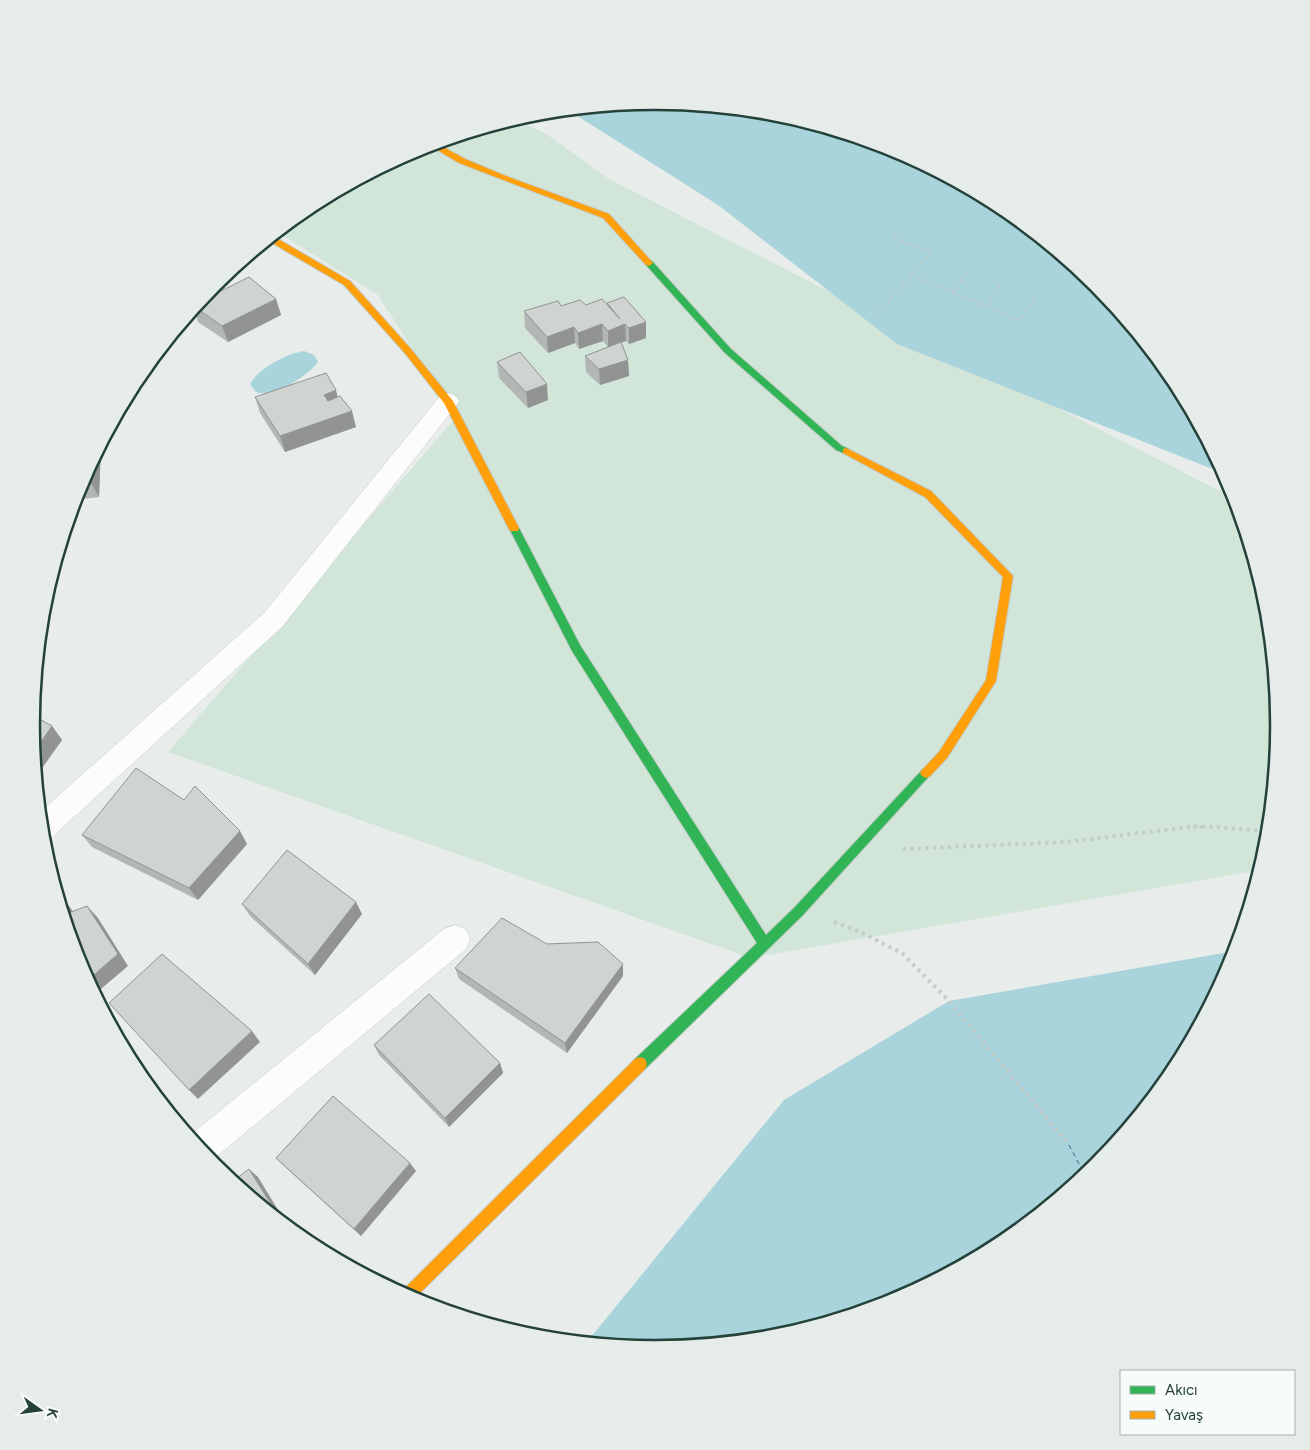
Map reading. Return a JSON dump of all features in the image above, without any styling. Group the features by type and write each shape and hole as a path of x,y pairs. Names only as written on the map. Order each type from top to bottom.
{"street":[{"path":"412,1290 685,1020 798,912 942,756 991,681 1008,576 928,494 838,448 728,352 606,216 503,178 462,161 441,149"},
{"path":"276,241 347,284 407,350 448,401 576,648 765,945"},
{"path":"48,823 273,620 448,401"},
{"path":"206,1144 455,939"}],"path":[{"path":"876,315 932,252 893,237"},
{"path":"952,292 969,271"},
{"path":"911,275 1019,320 1035,299"},
{"path":"986,306 1000,285"},
{"path":"855,851 1066,842 1198,826 1261,830"},
{"path":"798,912 861,932 903,954 949,1001 1069,1145"}],"green space":[{"path":"525,124 545,133 609,179 1224,492 1249,566 1265,645 1269,685 1269,765 1265,805 1252,871 751,958 168,752 456,417 378,295 283,236 348,192 383,173 457,143"}],"water":[{"path":"615,111 695,111 775,122 853,143 927,173 962,192 1029,237 1090,290 1143,351 1166,383 1188,418 1214,470 897,344 718,205 576,115"},
{"path":"304,351 314,355 318,362 299,379 270,393 255,391 250,384 266,367 289,355"},
{"path":"1226,953 1207,997 1188,1033 1143,1099 1117,1130 1090,1160 1029,1213 962,1258 927,1277 853,1307 775,1328 695,1339 655,1340 591,1337 784,1100 949,1001"}],"building":[{"path":"249,277 276,299 222,326 201,311 218,293"},
{"path":"624,297 646,322 629,328 625,324 608,331 602,324 578,333 574,327 547,337 524,311 558,301 561,306 580,300 586,305 602,299 620,319 607,303"},
{"path":"621,342 628,360 599,369 585,356"},
{"path":"520,352 547,384 526,392 497,362"},
{"path":"326,373 336,390 324,395 328,401 340,396 352,411 280,436 255,397"},
{"path":"40,719 52,726 40,743"},
{"path":"136,768 184,800 195,786 240,831 189,888 82,835"},
{"path":"287,850 356,902 308,964 242,904"},
{"path":"87,906 118,954 94,975 69,909 71,912"},
{"path":"502,918 547,944 598,942 623,964 565,1043 455,968"},
{"path":"162,954 252,1031 189,1090 109,1003"},
{"path":"429,994 500,1063 445,1118 374,1045"},
{"path":"333,1096 410,1163 354,1229 276,1158"},
{"path":"249,1169 271,1205 250,1187 239,1177"}],"ferry route":[{"path":"1069,1145 1081,1168"}],"traffic: fast":[{"path":"649,263 728,351 839,448 846,451"},
{"path":"514,528 576,648 765,945"},
{"path":"640,1064 798,912 926,773"}],"traffic: slow":[{"path":"441,149 462,161 503,178 606,216 649,263"},
{"path":"276,241 347,283 407,350 448,401 514,528"},
{"path":"846,451 928,494 1008,576 991,681 943,755 926,773"},
{"path":"412,1290 640,1064"}]}
